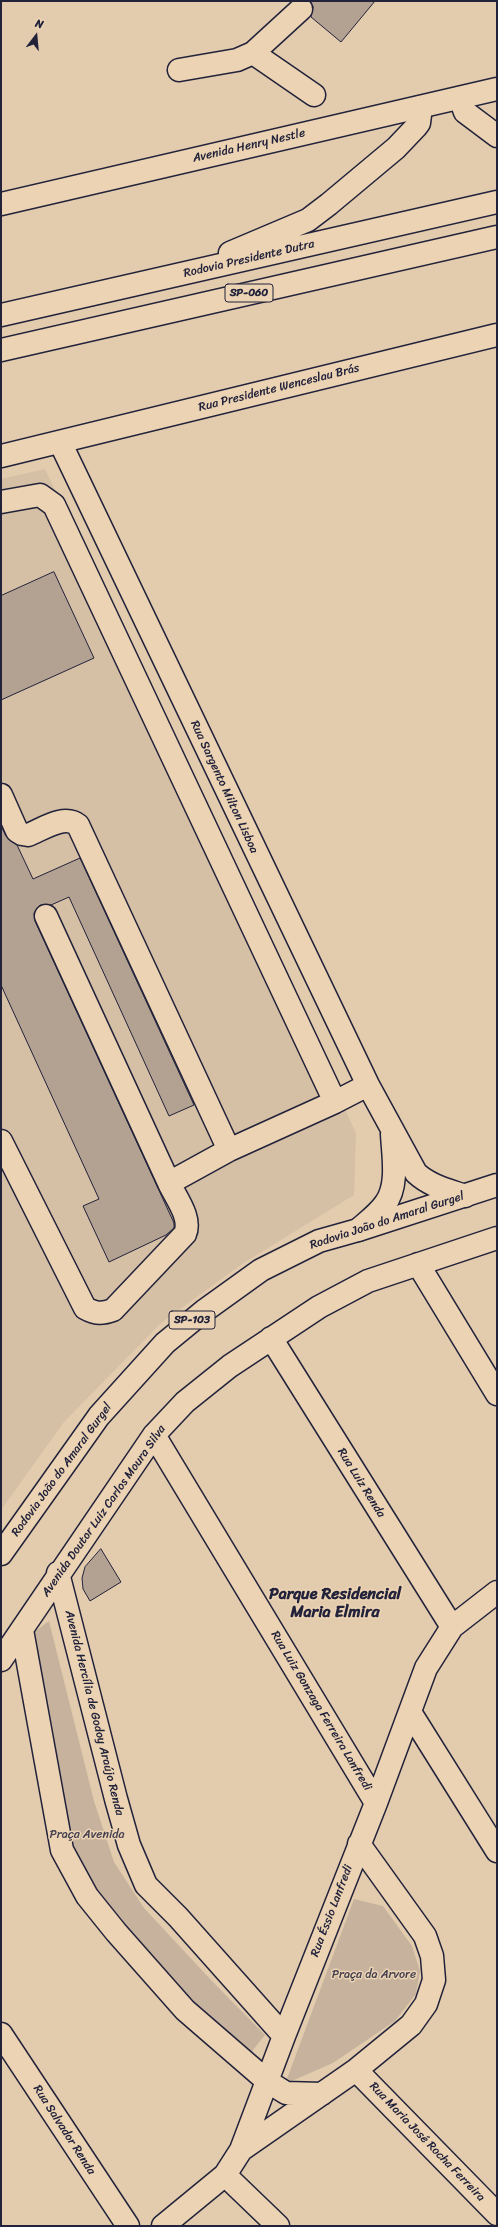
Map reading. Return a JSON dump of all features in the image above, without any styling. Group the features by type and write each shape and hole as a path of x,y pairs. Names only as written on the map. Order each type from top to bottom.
{"main road":[{"path":"179,70 237,60 253,53 301,9"},
{"path":"253,53 314,95"},
{"name":"Avenida Henry Nestle","path":"1,204 497,89"},
{"path":"460,98 465,112 497,136"},
{"path":"171,277 308,220 396,148 419,123 421,107"},
{"name":"Rodovia Presidente Dutra","path":"1,315 497,202"},
{"name":"SP-060","path":"1,350 497,237"},
{"name":"Rua Presidente Wenceslau Brás","path":"1,456 497,335"},
{"name":"Rua Sargento Milton Lisboa","path":"60,442 368,1085 392,1130 416,1173 424,1180 465,1196"},
{"path":"1,502 40,495 54,506 335,1102"},
{"path":"1,794 17,831 22,834 28,835 65,820 72,820 78,825 229,1150"},
{"path":"1,1141 85,1308 94,1313 103,1314 113,1310 185,1234 188,1227 187,1219 46,916"},
{"path":"169,1182 229,1150 335,1102 368,1085"},
{"path":"358,1230 385,1204 391,1194 393,1182 392,1130"},
{"name":"Rodovia João do Amaral Gurgel","path":"1,1554 99,1416 165,1343 204,1311 261,1270 319,1241 358,1230 497,1185"},
{"name":"Avenida Doutor Luiz Carlos Moura Silva","path":"1,1660 58,1573 154,1435 185,1402 230,1366 271,1338 319,1307 368,1281 497,1238"},
{"path":"418,1264 497,1394"},
{"name":"Rua Luiz Renda","path":"271,1338 452,1627"},
{"name":"Rua Luiz Gonzaga Ferreira Lanfredi","path":"154,1435 376,1803"},
{"name":"Avenida Hercília de Godoy Araújo Renda","path":"58,1573 120,1815 129,1845 146,1885 178,1917 284,2036"},
{"name":"Rua Éssio Lanfredi","path":"162,2226 226,2175 241,2150 266,2081 376,1803 426,1668 452,1627 497,1592"},
{"path":"22,1630 62,1850 87,1896 116,1932 185,2010 266,2081 286,2093 322,2094"},
{"path":"410,1712 497,1851"},
{"path":"241,2150 356,2070 411,2025 426,2004 434,1980 432,1956 425,1936 359,1844"},
{"name":"Rua Salvador Renda","path":"1,2034 128,2226"},
{"name":"Rua Maria José Rocha Ferreira","path":"356,2070 497,2214"},
{"path":"226,2175 278,2226"}],"shaded area":[{"path":"45,469 356,1133 354,1195 242,1264 161,1323 64,1422 1,1510 1,479"}],"green space":[{"name":"Praça Avenida","path":"49,1621 94,1801 114,1862 144,1908 265,2035 249,2055 190,2007 90,1891 70,1841 29,1636"},
{"name":"Praça da Arvore","path":"354,1899 383,1906 412,1946 420,1971 416,1994 395,2021 333,2063 285,2084"}],"building":[{"path":"310,1 375,1 341,42 311,17 313,7"},
{"path":"54,572 94,658 1,700 1,596"},
{"path":"1,826 6,836 17,845 33,879 80,858 194,1105 169,1116 69,897 51,905 40,905 34,913 35,921 174,1223 174,1228 166,1235 109,1262 83,1206 99,1199 1,985"},
{"path":"101,1549 121,1582 90,1601 83,1589 82,1578 85,1567"}],"district":[{"name":"Parque Residencial Maria Elmira","path":"335,1604"}]}
